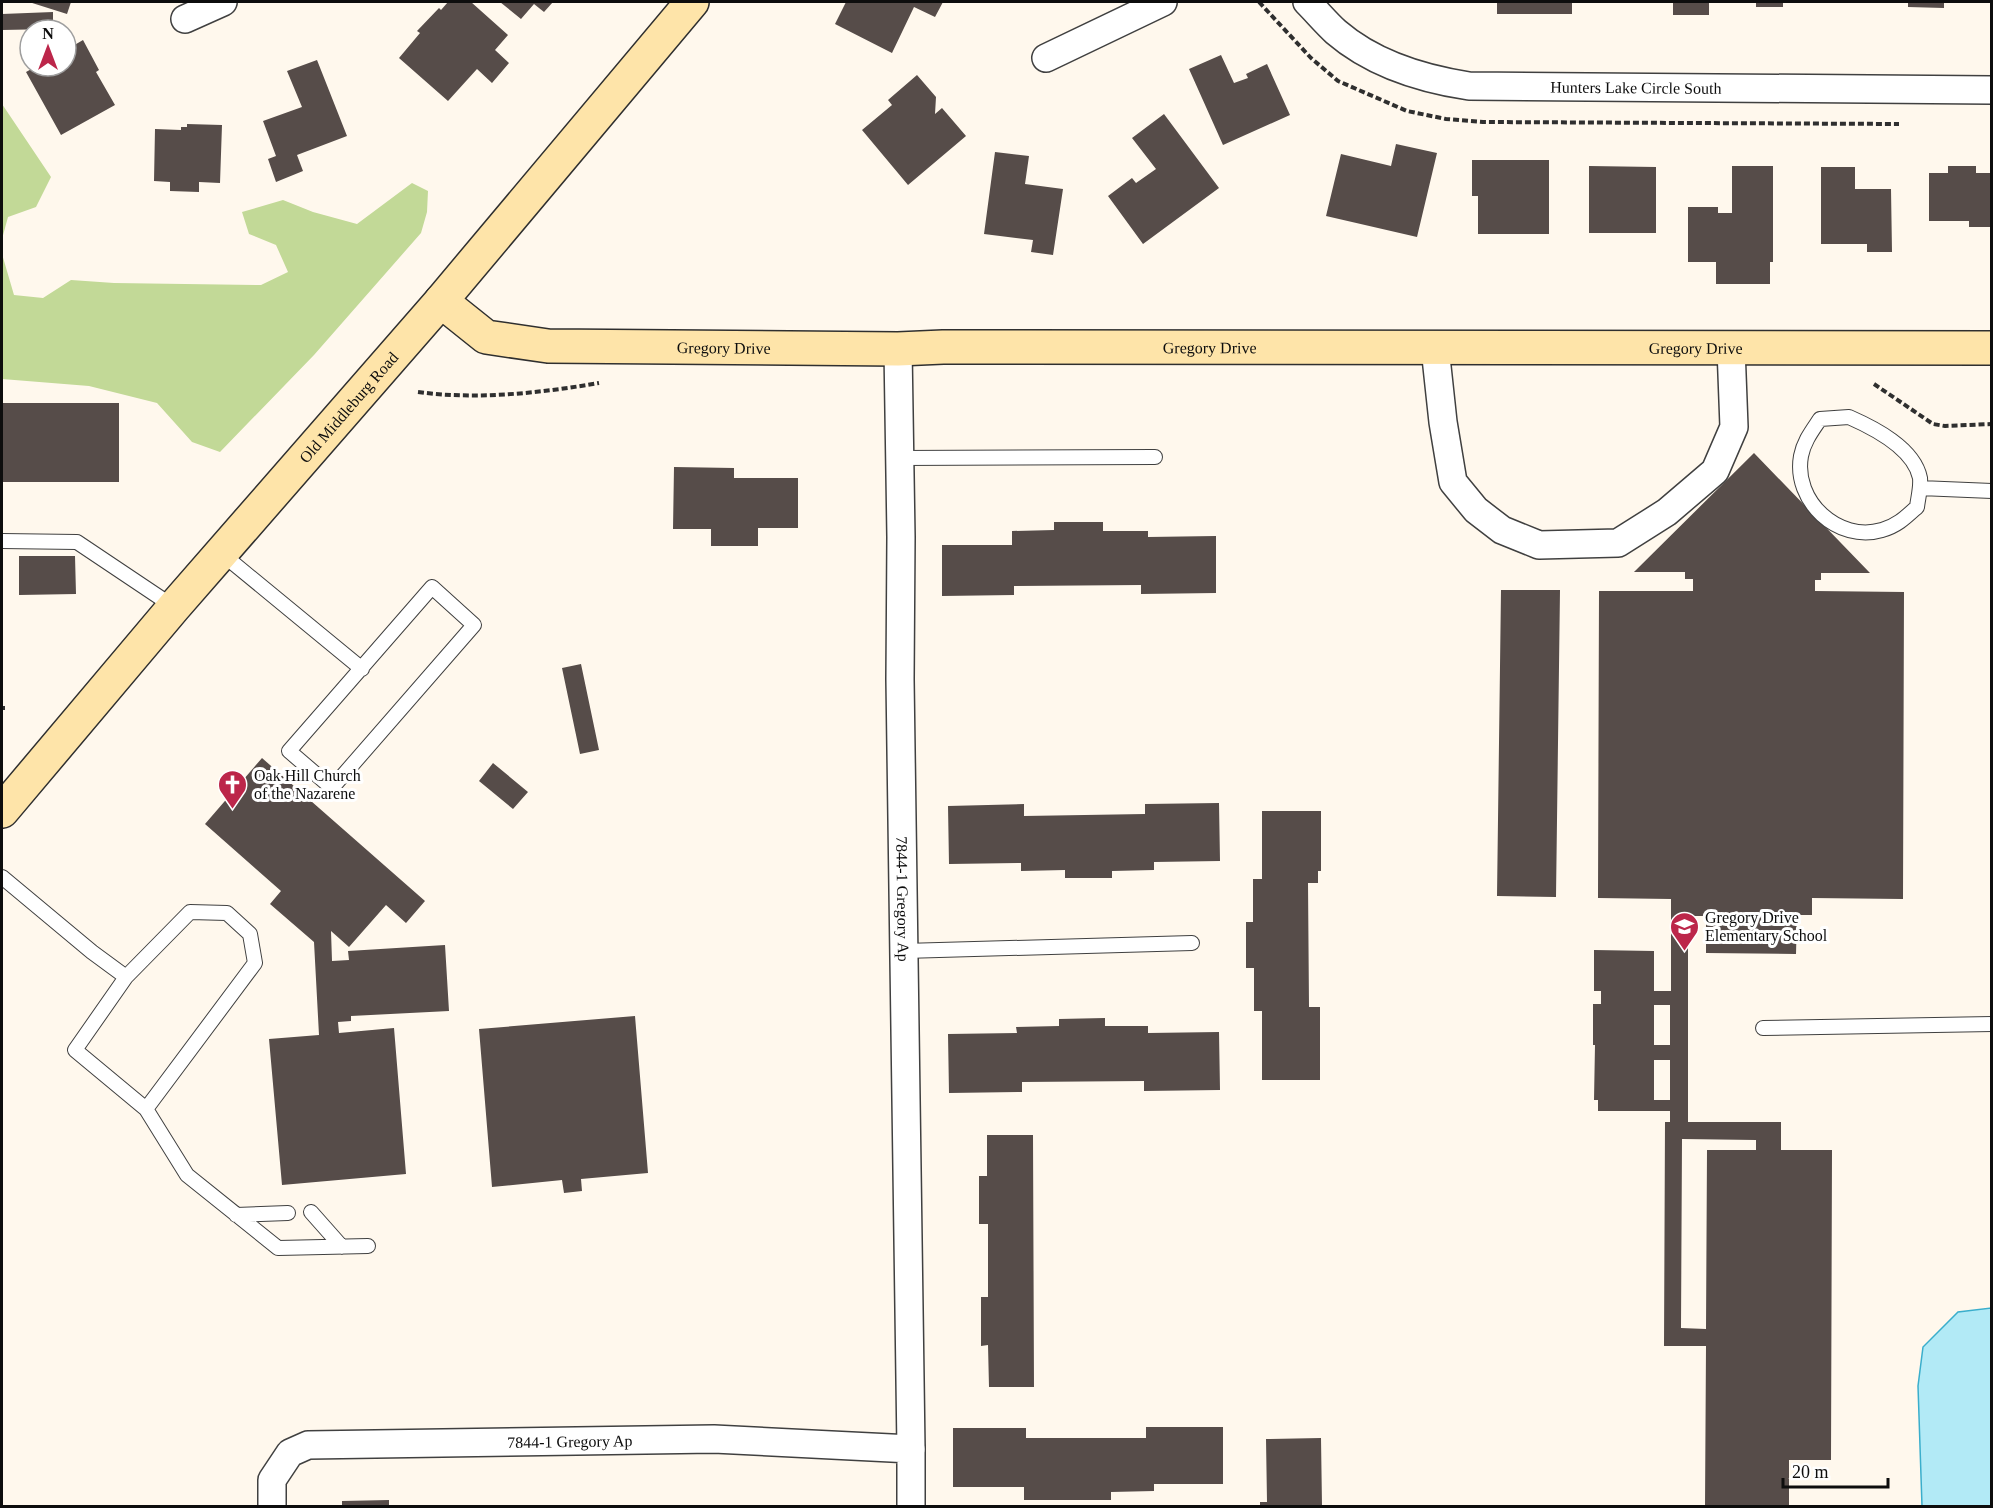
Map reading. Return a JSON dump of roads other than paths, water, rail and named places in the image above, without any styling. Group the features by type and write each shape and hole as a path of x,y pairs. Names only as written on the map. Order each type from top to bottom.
{"street":[{"path":"185,19 223,2"},
{"name":"Old Middleburg Road","path":"2,811 174,607 441,301 692,2"},
{"path":"1046,58 1163,2"},
{"name":"Hunters Lake Circle South","path":"1307,2 1337,33 1377,60 1441,82 1468,86 1992,90"},
{"name":"Gregory Drive","path":"441,301 486,337 548,346 898,349 943,347 1992,348"},
{"path":"1435,348 1443,422 1453,482 1476,510 1502,530 1539,545 1618,543 1667,512 1715,471 1734,427 1731,348"},
{"name":"7844-1 Gregory Ap","path":"898,349 911,1506"},
{"name":"7844-1 Gregory Ap","path":"272,1506 272,1480 291,1453 308,1444 714,1439 911,1449"}],"lane":[{"path":"1849,417 1876,429 1898,445 1911,460 1920,476 1920,488 1917,507 1901,521 1882,530 1860,532 1839,527 1821,515 1808,499 1801,478 1801,457 1807,436 1820,420 1849,417"},
{"path":"899,458 1155,457"},
{"path":"1920,488 1992,491"},
{"path":"2,541 77,542 174,607"},
{"path":"221,553 362,669"},
{"path":"432,587 474,625 332,788 289,752 362,669 432,587"},
{"path":"2,876 92,952 126,977"},
{"path":"146,1108 255,963 250,934 227,913 190,912 126,977 75,1050 146,1108 187,1176 278,1248 368,1246"},
{"path":"904,951 1192,943"},
{"path":"1763,1028 1992,1024"},
{"path":"311,1212 342,1246"},
{"path":"236,1215 288,1213"}],"water":[{"path":"1991,1308 1991,1506 1922,1506 1918,1386 1923,1347 1958,1312"}],"place":[{"name":"Oak Hill Church of the Nazarene","path":"233,810"},
{"name":"Gregory Drive Elementary School","path":"1684,952"}]}
